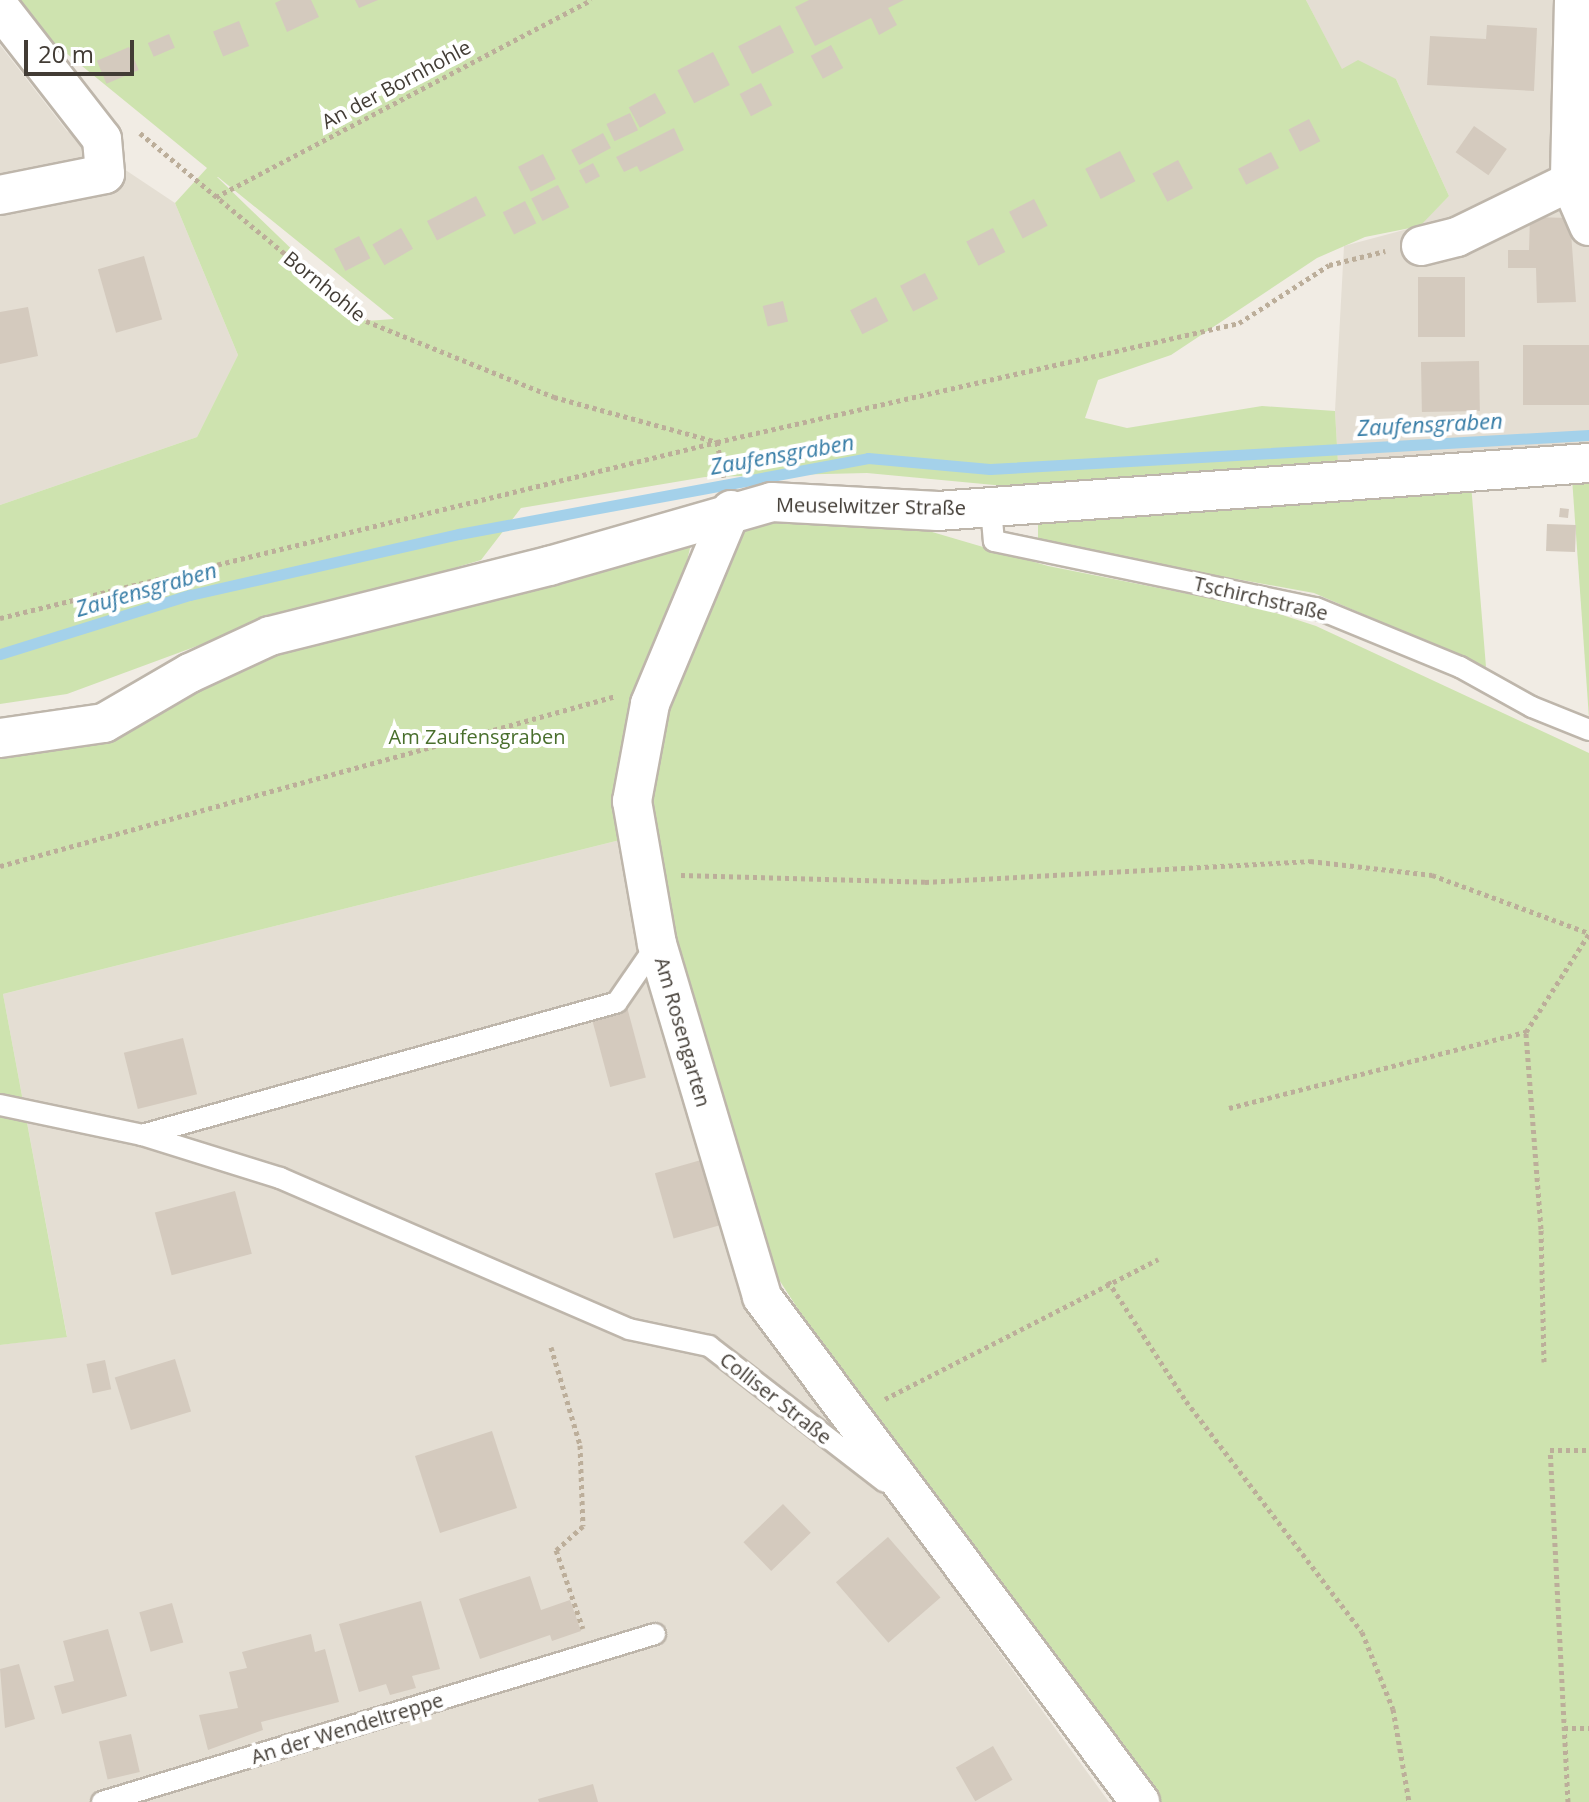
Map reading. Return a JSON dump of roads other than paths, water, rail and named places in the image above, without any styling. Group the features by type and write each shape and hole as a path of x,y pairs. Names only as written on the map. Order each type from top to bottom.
{"street":[{"path":"1574,0 1580,182 1589,226"},
{"path":"0,8 102,139 105,174 0,195"},
{"path":"1421,246 1457,237 1490,218 1580,182"},
{"name":"Meuselwitzer Straße","path":"0,738 104,723 190,673 270,636 549,566 731,510 772,502 829,502 938,511 1589,463"},
{"name":"Am Rosengarten","path":"731,510 659,684 632,801 657,944 762,1297 923,1512"},
{"name":"Colliser Straße","path":"923,1512 1140,1802"}],"lane":[{"name":"Tschirchstraße","path":"991,508 994,541 1316,608 1460,667 1532,707 1589,730"},
{"name":"Colliser Straße","path":"142,1135 617,1002 657,944"},
{"name":"Colliser Straße","path":"0,1105 142,1135 280,1178 629,1329 709,1346 923,1512"},
{"name":"An der Wendeltreppe","path":"102,1802 655,1634"}],"waterway":[{"name":"Zaufensgraben","path":"0,654 190,595 459,534 868,458 990,469 1589,435"}],"park label":[{"name":"Am Zaufensgraben","path":"477,736"}]}
